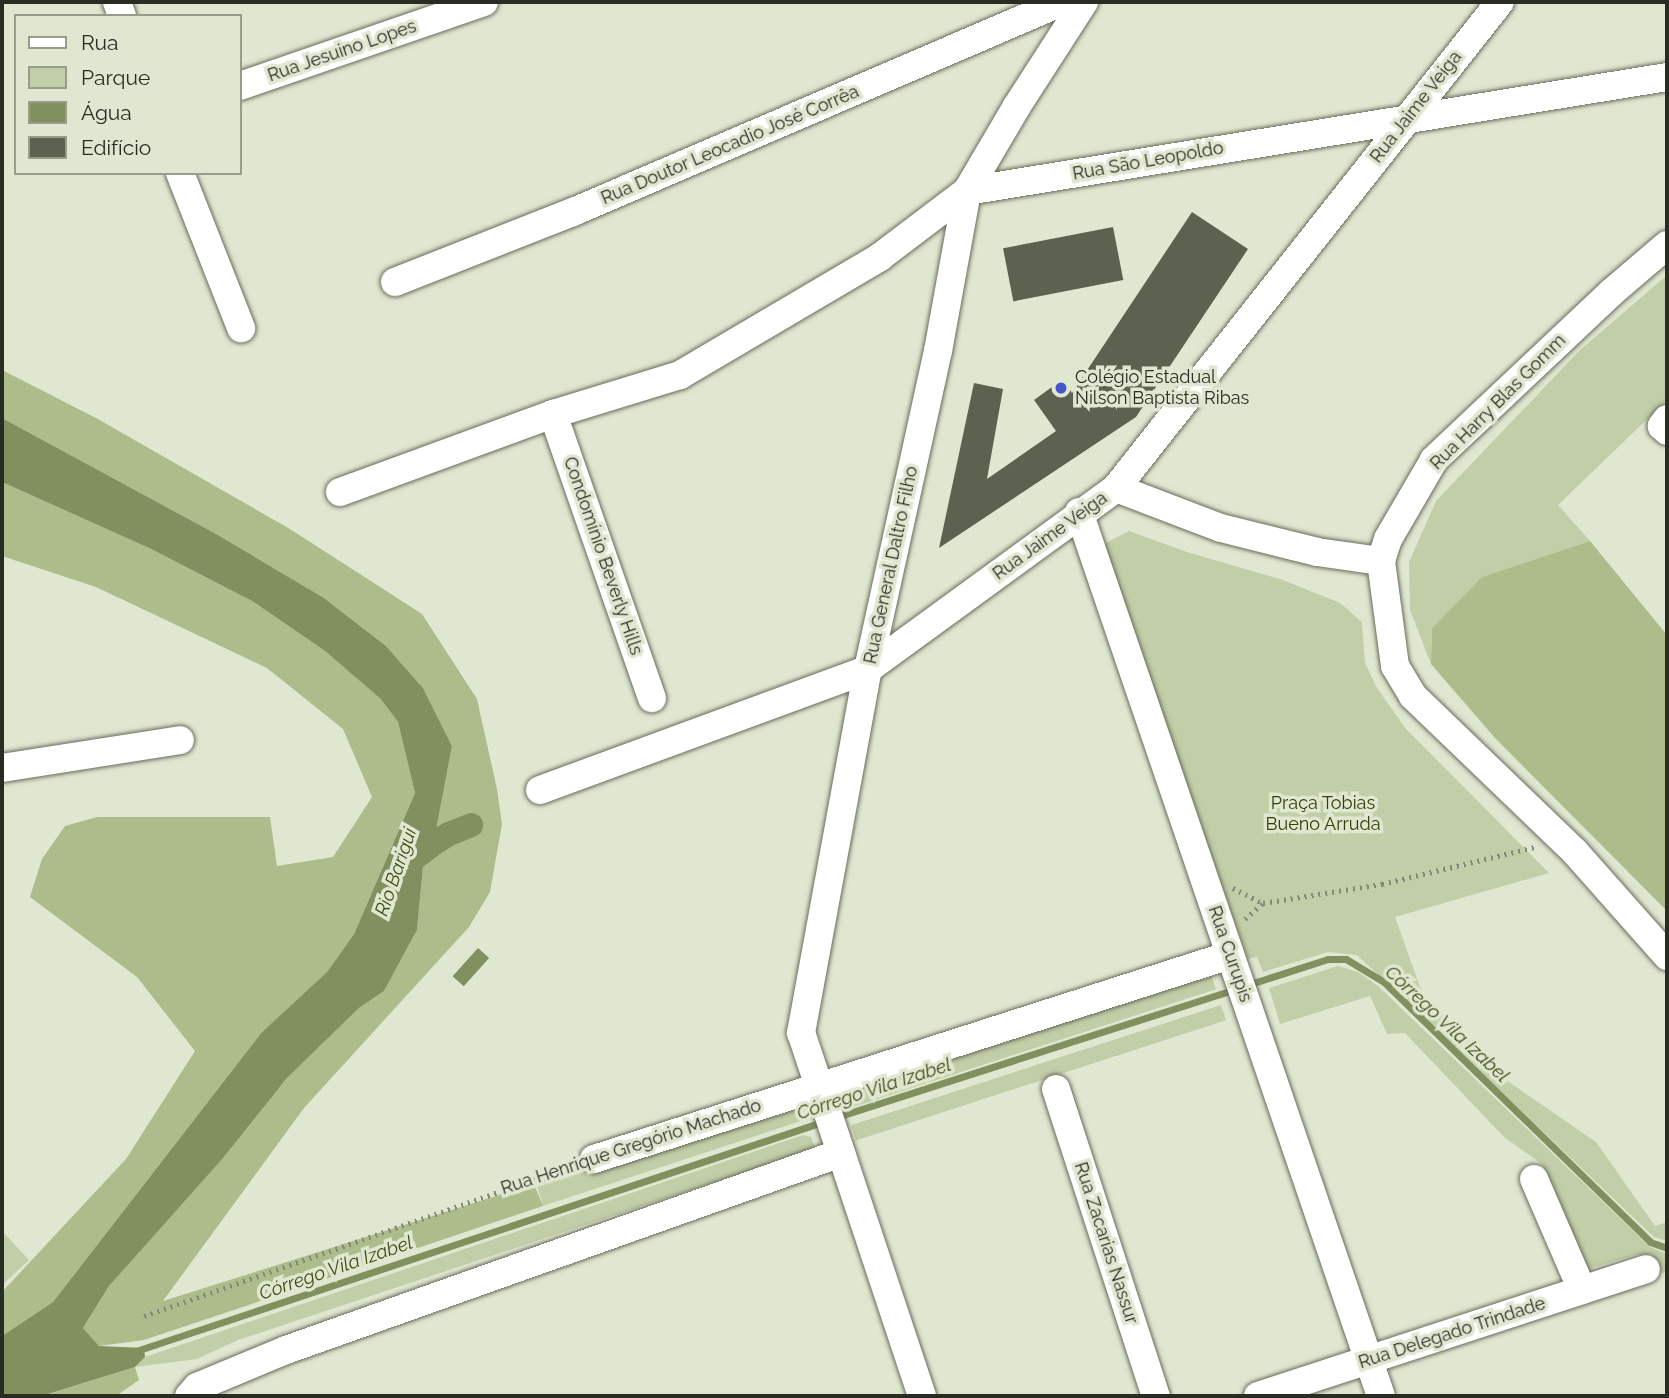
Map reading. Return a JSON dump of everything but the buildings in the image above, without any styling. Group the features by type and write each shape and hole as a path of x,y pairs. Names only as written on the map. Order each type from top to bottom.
{"street":[{"name":"Rua Jesuino Lopes","path":"242,85 484,2"},
{"name":"Rua Doutor Leocadio José Corrêa","path":"395,282 573,212 1062,2"},
{"name":"Rua General Daltro Filho","path":"922,1396 800,1032 868,669 938,351 967,191 1017,106 1084,2"},
{"name":"Rua Jaime Veiga","path":"540,790 868,669 1079,512 1116,488 1500,2"},
{"name":"Rua São Leopoldo","path":"554,414 680,375 880,257 967,191 1407,117 1667,77"},
{"path":"181,175 241,328"},
{"name":"Rua Harry Blas Gomm","path":"1667,245 1612,292 1434,460 1388,539 1381,561 1395,666 1413,696 1569,846 1667,956"},
{"path":"340,492 554,414"},
{"name":"Condomínio Beverly Hills","path":"554,414 652,698"},
{"path":"1116,488 1221,528 1317,552 1381,561"},
{"name":"Rua Curupis","path":"1079,512 1381,1396"},
{"path":"2,768 180,740"},
{"name":"Rua Henrique Gregório Machado","path":"594,1160 789,1094 821,1094 1232,961"},
{"name":"Rua Zacarias Nassur","path":"1056,1089 1156,1396"},
{"path":"189,1396 197,1387 286,1350 837,1142"},
{"path":"1534,1179 1583,1290"},
{"name":"Rua Delegado Trindade","path":"1258,1396 1646,1269"}],"path":[{"path":"1232,961 1235,932 1263,902 1382,884 1569,846"},
{"name":"Rua Henrique Gregório Machado","path":"144,1316 594,1160"}],"green space":[{"path":"1667,275 1667,400 1558,505 1590,541 1482,577 1432,628 1431,664 1410,610 1409,562 1436,501 1579,351"},
{"name":"Praça Tobias Bueno Arruda","path":"1129,531 1187,552 1280,579 1340,603 1362,622 1365,663 1377,688 1406,729 1549,873 1395,917 1422,993 1503,1078 1596,1142 1655,1226 1667,1222 1667,1241 1654,1237 1357,955 1328,952 1263,972 1257,957 1248,959 1102,545"},
{"path":"1338,966 1358,972 1378,986 1650,1247 1667,1254 1667,1272 1662,1273 1638,1254 1584,1270 1542,1164 1504,1137 1405,1033 1387,1034 1370,996 1280,1024 1269,988"},
{"path":"1211,974 1216,989 840,1111 835,1096"},
{"path":"1221,1005 1226,1020 856,1140 851,1125"},
{"path":"792,1105 801,1121 543,1206 536,1182"},
{"path":"803,1135 811,1137 814,1146 808,1151 238,1340 197,1359 135,1367 145,1357"},
{"path":"2,1231 29,1260 2,1285"}],"shaded area":[{"path":"2,370 96,418 290,529 422,614 477,699 497,789 502,824 490,892 469,927 304,1108 163,1301 534,1184 543,1206 144,1340 99,1346 83,1328 109,1286 286,1079 359,1008 384,991 417,930 423,867 439,855 437,825 452,746 423,688 386,646 324,598 218,535 2,418"},
{"path":"2,482 151,549 252,601 325,651 382,699 398,722 415,793 354,934 327,972 262,1032 53,1302 2,1336 2,1292 126,1159 195,1051 137,977 30,897 42,859 65,826 97,817 270,817 277,866 333,857 372,797 343,729 267,668 96,587 2,556"},
{"path":"1590,541 1667,635 1667,911 1495,738 1431,664 1432,628 1482,577"},
{"path":"135,1367 139,1380 116,1396 43,1396"}],"water":[{"name":"Rio Barigui","path":"2,418 218,535 324,598 386,646 423,688 452,746 437,825 439,855 423,867 417,930 384,991 359,1008 286,1079 223,1158 109,1286 83,1328 99,1346 144,1348 145,1357 135,1367 42,1396 2,1396 2,1336 53,1302 262,1032 327,972 354,934 415,793 398,722 381,699 325,651 252,601 151,549 2,482"},
{"path":"478,948 489,958 464,986 453,976"}],"waterway":[{"name":"Rio Barigui","path":"411,858 449,834 471,825"},
{"name":"Córrego Vila Izabel","path":"1247,985 1328,959 1346,959 1384,982 1650,1242 1667,1248"},
{"name":"Córrego Vila Izabel","path":"837,1117 1235,989"},
{"name":"Córrego Vila Izabel","path":"136,1351 825,1121"}],"place":[{"name":"Colégio Estadual Nilson Baptista Ribas","path":"1061,388"}]}
